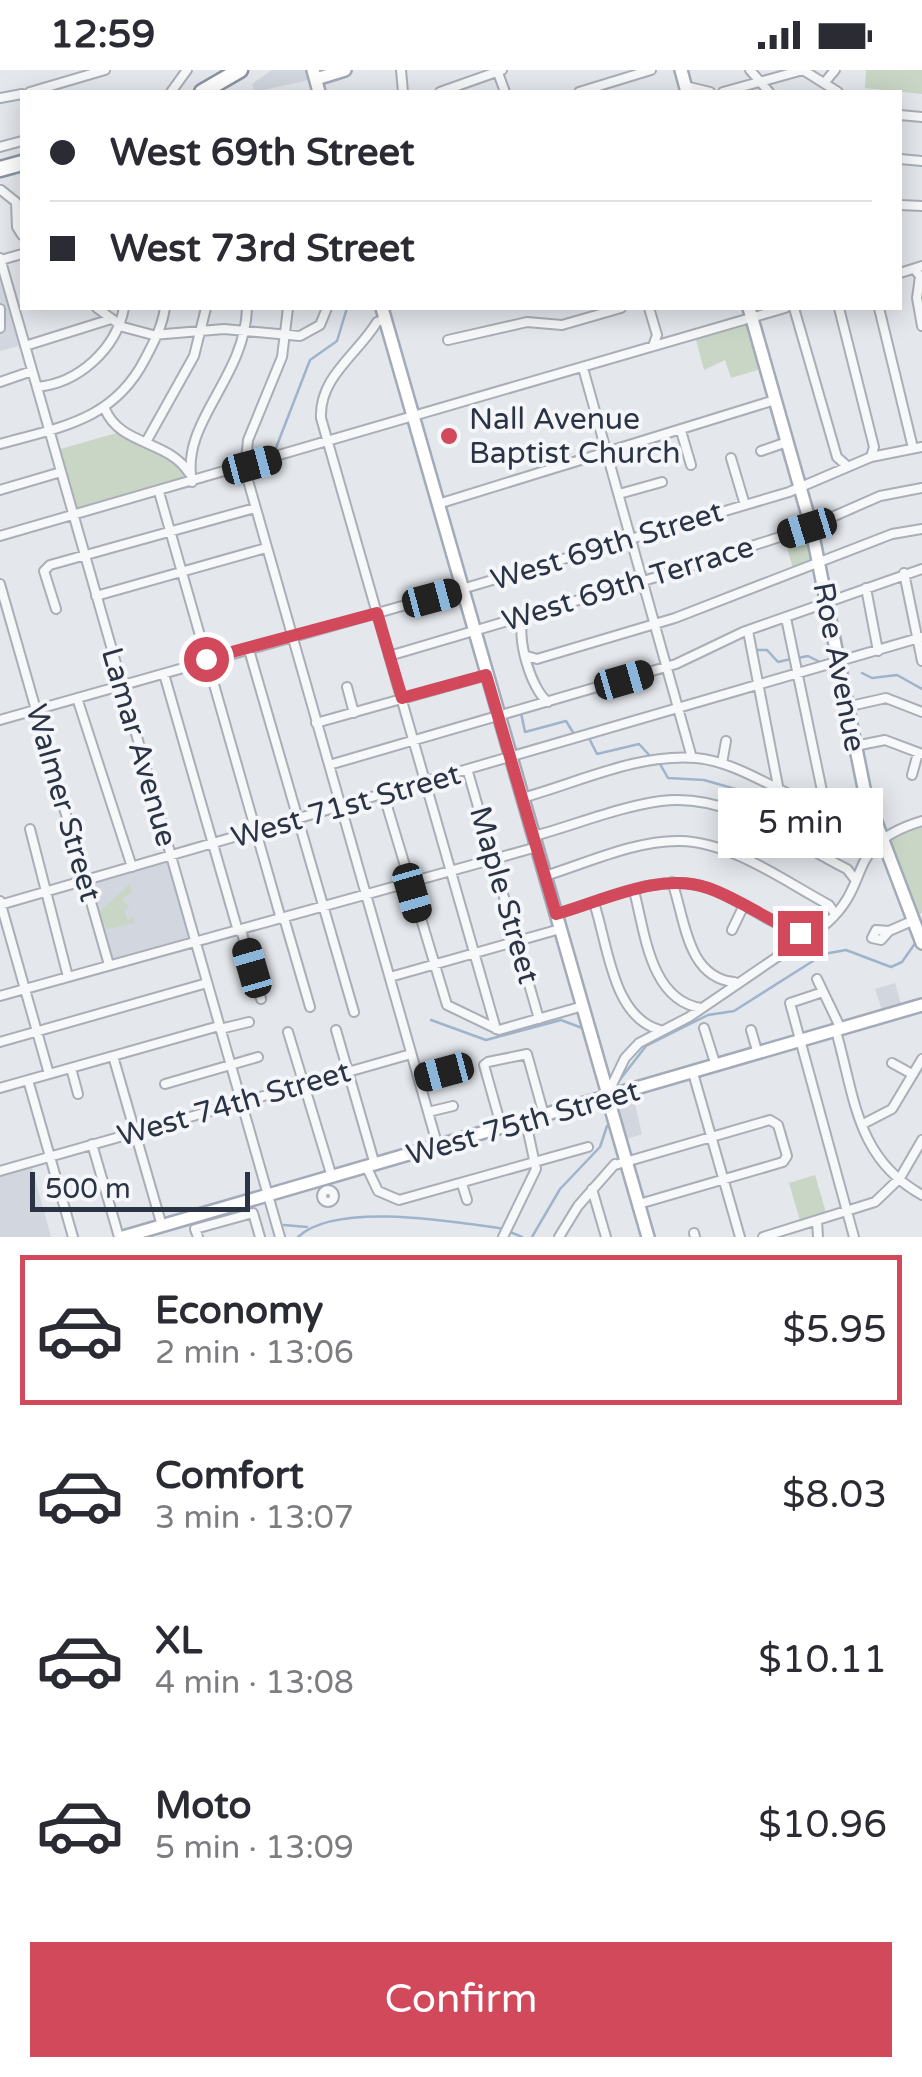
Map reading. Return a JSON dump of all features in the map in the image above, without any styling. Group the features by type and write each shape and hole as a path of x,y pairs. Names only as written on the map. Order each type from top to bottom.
{"highway":[{"path":"205,90 240,70"},
{"path":"221,90 255,70"}],"main road":[{"path":"317,74 346,70"},
{"path":"680,70 690,90"},
{"path":"386,311 486,675 609,1094"},
{"name":"Roe Avenue","path":"751,312 811,526 853,747 880,839 920,939"},
{"name":"West 75th Street","path":"121,1237 167,1229 545,1117 609,1094 798,1045 922,1005"},
{"path":"592,1039 621,1141 621,1164 639,1204 648,1237"}],"street":[{"path":"37,90 104,70"},
{"path":"445,90 499,70"},
{"path":"586,90 651,70"},
{"path":"750,70 767,90"},
{"path":"730,90 800,70 835,90"},
{"path":"825,82 835,70"},
{"path":"0,190 16,202 16,227 20,232"},
{"name":"Lamar Avenue","path":"1,261 18,305 25,346 84,556 280,1237"},
{"path":"920,270 917,299 922,326"},
{"path":"0,310 0,328"},
{"path":"99,310 119,325 158,334 245,329 286,334 312,332 326,310"},
{"path":"37,387 84,369 107,347 123,310"},
{"path":"0,444 49,431 105,409 131,384 158,334 164,310"},
{"path":"146,442 194,356 206,310"},
{"path":"192,482 186,462 198,430 236,364 247,310"},
{"path":"288,310 273,384 248,440 245,467 438,1147"},
{"path":"448,340 527,322 562,324 614,310"},
{"path":"650,310 656,335 653,347"},
{"path":"798,310 837,470"},
{"path":"839,310 874,447 871,457"},
{"path":"880,310 917,448"},
{"path":"386,311 365,344 326,386 320,410 496,1030"},
{"path":"0,536 414,419 666,343 751,312"},
{"path":"25,346 108,320"},
{"path":"656,335 666,343"},
{"path":"583,368 680,709 687,755"},
{"path":"0,382 32,371"},
{"path":"438,504 776,400"},
{"path":"105,409 118,428 186,462"},
{"path":"681,431 691,465"},
{"path":"761,451 788,442"},
{"path":"874,447 882,454"},
{"name":"West 69th Street","path":"0,720 632,539 800,488 871,457 917,448"},
{"path":"731,458 744,505"},
{"path":"837,458 846,465"},
{"path":"0,490 61,472"},
{"path":"619,494 662,482"},
{"name":"West 69th Terrace","path":"389,656 644,582 811,526 880,496 922,488"},
{"path":"158,492 310,1007"},
{"path":"56,610 46,568 255,508"},
{"path":"527,656 537,659 656,622 820,565 892,534 922,528"},
{"path":"96,596 266,548"},
{"path":"329,766 668,665 748,631 922,569"},
{"path":"904,573 922,661"},
{"name":"Walmer Street","path":"0,584 110,964"},
{"path":"866,588 878,651"},
{"path":"524,617 520,629 530,668 538,693 548,702"},
{"path":"786,618 826,810"},
{"path":"508,622 520,629"},
{"path":"748,631 778,786"},
{"name":"West 71st Street","path":"0,904 511,760 919,638"},
{"path":"249,650 354,1012"},
{"path":"530,668 537,659"},
{"path":"164,674 261,999"},
{"path":"316,724 486,675"},
{"path":"347,688 354,712"},
{"path":"533,706 538,693"},
{"path":"77,698 132,867"},
{"path":"844,708 886,698 922,712"},
{"path":"853,747 885,740 920,754 912,775"},
{"path":"722,762 726,742"},
{"path":"522,798 643,763 687,755 722,762 826,810 844,815 871,811"},
{"name":"Maple Street","path":"468,772 539,1019"},
{"path":"384,796 447,1005 496,1030 583,1006"},
{"path":"0,996 494,860 650,803 700,801 746,816 847,868 854,878"},
{"path":"609,1094 630,1051 650,1031 662,1031 690,1011 701,1008 836,914 844,904 858,867 880,839 922,822"},
{"path":"30,829 68,977"},
{"path":"545,876 650,844 690,842 723,850 829,905 836,914"},
{"path":"847,868 858,867"},
{"path":"556,914 634,891 675,885 712,889 807,935"},
{"path":"675,885 694,956 720,980 724,990"},
{"path":"634,891 658,976 690,1011"},
{"path":"594,903 622,998 650,1031"},
{"path":"0,904 49,1074"},
{"path":"829,905 844,904"},
{"path":"732,930 744,906"},
{"path":"888,931 912,921"},
{"path":"390,978 560,929"},
{"path":"794,931 796,942"},
{"path":"0,954 14,950"},
{"path":"817,979 839,1030 862,1124 876,1158 898,1181 922,1195"},
{"path":"720,980 734,982"},
{"path":"0,1042 207,983"},
{"path":"823,992 790,1003 798,1045 854,1237"},
{"path":"0,1088 249,1022"},
{"path":"704,1028 716,1066"},
{"path":"336,1030 376,1189 392,1199 462,1184 588,1147"},
{"path":"750,1030 758,1054"},
{"path":"288,1032 306,1083 327,1182"},
{"path":"502,1129 484,1065 488,1062 524,1053 545,1117"},
{"name":"West 74th Street","path":"0,1170 411,1054"},
{"path":"113,1056 167,1229"},
{"path":"165,1084 258,1057"},
{"path":"862,1124 892,1108 922,1060"},
{"path":"892,1062 912,1074"},
{"path":"603,1071 610,1073 620,1067"},
{"path":"71,1068 78,1094"},
{"path":"418,1079 444,1072"},
{"path":"693,1073 740,1237"},
{"path":"28,1080 73,1237"},
{"path":"428,1112 453,1106"},
{"path":"559,1237 583,1199 621,1164 773,1120 786,1160 639,1204"},
{"path":"503,1237 533,1182 537,1162 526,1122"},
{"path":"763,1237 875,1202 898,1181 922,1140"},
{"path":"92,1144 121,1237"},
{"path":"462,1184 466,1200"},
{"path":"592,1189 606,1237"},
{"path":"583,1199 596,1203"},
{"path":"198,1237 196,1229 253,1213 260,1237"},
{"path":"817,1221 818,1237"}],"shaded area":[{"path":"272,70 311,70 313,79 264,90 254,90 252,84"},
{"path":"0,270 22,345 0,351"},
{"path":"169,858 194,941 110,963 87,881"},
{"path":"895,983 902,1007 883,1013 875,989"},
{"path":"633,1095 642,1134 624,1140 615,1103"},
{"path":"31,1164 51,1237 0,1237 0,1172"}],"green space":[{"path":"866,70 922,70 922,94 865,88"},
{"path":"748,320 764,368 731,378 725,360 704,370 695,336"},
{"path":"120,432 171,455 188,480 77,512 57,450"},
{"path":"807,530 817,564 794,572 784,537"},
{"path":"922,824 922,913 913,917 885,838"},
{"path":"130,884 132,893 122,899 130,908 124,909 128,921 133,917 135,923 107,929 99,912"},
{"path":"815,1175 827,1216 801,1224 789,1183"}],"waterway":[{"path":"274,453 310,360 337,341 346,310"},
{"path":"755,650 767,650 778,662 791,659"},
{"path":"798,658 808,656 822,663"},
{"path":"862,673 872,678 897,675 922,689"},
{"path":"521,713 525,732 566,721 574,734"},
{"path":"590,740 597,754 639,744 651,757"},
{"path":"660,764 668,778 704,780 746,792 862,852"},
{"path":"618,1082 646,1046 708,1015 734,1011 824,954 846,950 891,967 902,962 916,942"},
{"path":"431,1020 486,1040 561,1020 582,1028"},
{"path":"532,1237 560,1189 600,1147 607,1126"},
{"path":"298,1237 316,1226 367,1217 428,1219 505,1229"},
{"path":"284,1225 307,1227"},
{"path":"510,1232 522,1237"}],"place":[{"name":"Nall Avenue Baptist Church","path":"449,436"}],"route":[{"path":"206,659 207,662 377,613 402,698 486,675 556,914 655,885 681,882 712,889 800,933"}]}
